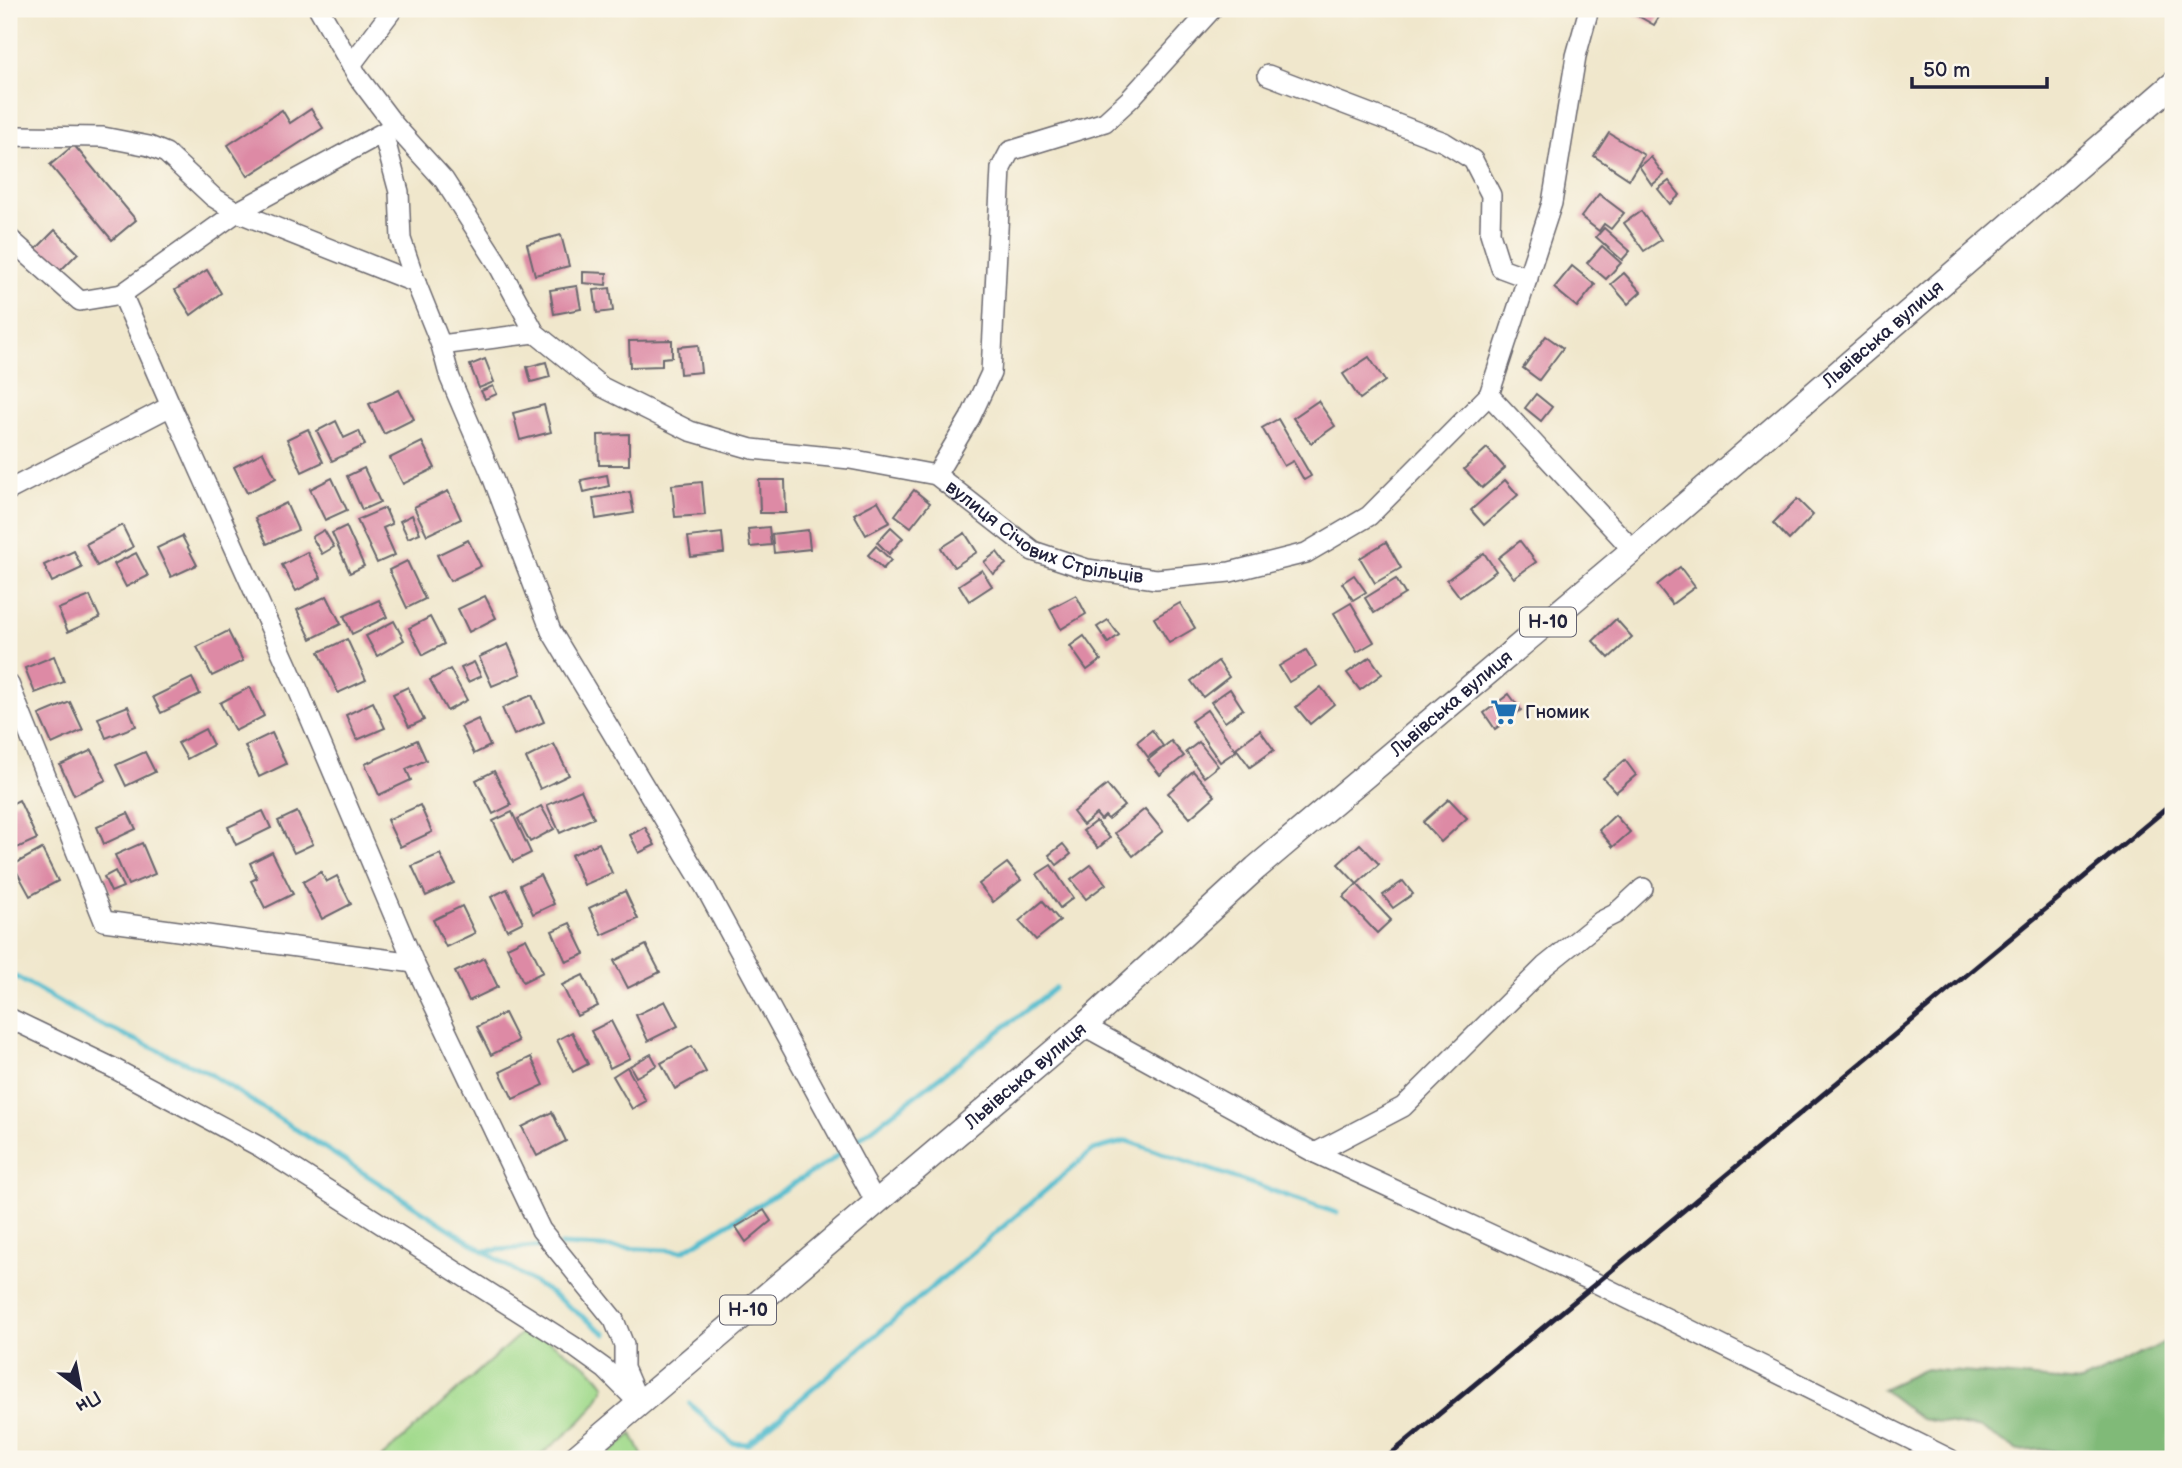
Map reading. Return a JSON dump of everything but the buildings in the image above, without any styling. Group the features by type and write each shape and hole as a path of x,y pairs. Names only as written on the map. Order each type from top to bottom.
{"main road":[{"name":"Львівська вулиця","path":"875,1201 1084,1026 1256,868 1633,550 2173,84"},
{"name":"Н-10","path":"574,1459 875,1201"}],"street":[{"path":"319,9 389,130 400,192 401,239 441,345 450,378 492,476 551,631 705,887 875,1201"},
{"path":"351,65 393,9"},
{"path":"936,475 970,418 991,373 1001,168 1010,151 1105,122 1130,99 1212,9"},
{"path":"1589,9 1576,56 1552,203 1489,395 1633,550"},
{"path":"1268,75 1444,142 1473,160 1491,195 1490,233 1501,268 1528,278"},
{"path":"9,239 80,301 122,294 237,212 389,130"},
{"name":"вулиця Січових Стрільців","path":"389,130 444,180 496,261 535,334 602,387 690,431 752,449 850,459 936,475 1032,551 1087,569 1156,579 1230,572 1306,553 1369,516 1489,395"},
{"path":"9,139 17,136 103,137 149,146 166,153 213,197 237,212 416,283"},
{"path":"122,294 298,687 414,963 541,1230 614,1320 624,1345 624,1368 639,1403"},
{"path":"441,345 535,334"},
{"path":"9,490 171,406"},
{"path":"9,684 104,920 414,963"},
{"path":"1315,1153 1404,1108 1545,966 1601,921 1615,914 1643,888"},
{"path":"9,1018 113,1068 282,1161 573,1346 605,1369 639,1403"},
{"path":"1084,1026 1315,1153 1596,1283 1950,1459"}],"green space":[{"path":"528,1327 590,1368 605,1385 594,1406 576,1426 536,1459 380,1459"},
{"path":"2173,1336 2173,1459 2079,1459 2046,1449 2018,1451 1982,1429 1921,1419 1882,1389 1925,1369 2082,1382 2158,1346"},
{"path":"632,1434 644,1459 602,1459"}],"waterway":[{"path":"9,973 93,1021 207,1072 484,1251 548,1246"},
{"path":"561,1245 683,1251 829,1162 1055,988"},
{"path":"690,1404 732,1443 748,1444 1093,1150 1127,1141 1337,1213"},
{"path":"484,1251 552,1294 606,1334"}],"railway":[{"path":"1385,1459 2173,803"}],"place":[{"name":"Гномик","path":"1504,712"}]}
